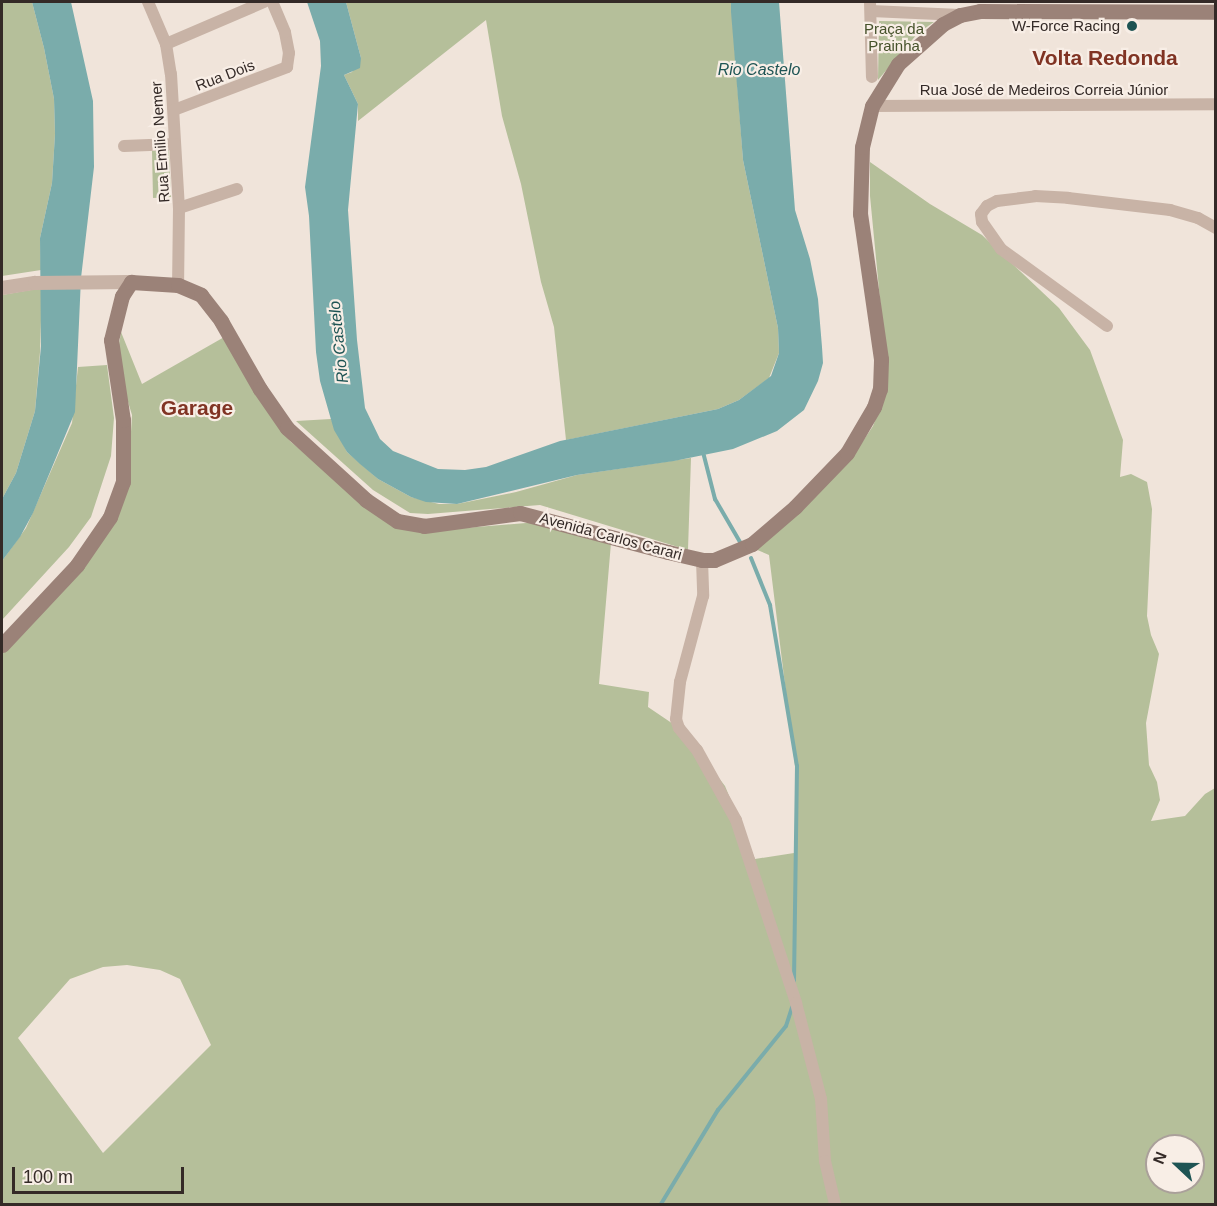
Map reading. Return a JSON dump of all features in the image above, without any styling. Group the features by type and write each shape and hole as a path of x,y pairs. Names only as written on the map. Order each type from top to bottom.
{"main road":[{"path":"960,15 998,10 1215,12"},
{"name":"Avenida Carlos Carari","path":"131,282 178,285 193,290 212,308 286,428 384,514 407,524 424,526 520,513 702,560 726,556 752,544 795,507 847,453 874,407 880,389 881,359 860,214 862,147 872,106 898,64 930,34 960,15"},
{"path":"2,645 77,565 110,517 123,482 123,420 111,340 122,296 131,282"}],"street":[{"name":"Rua Emilio Nemer","path":"148,2 166,44 174,110 179,208 178,285"},
{"path":"166,44 264,2"},
{"name":"Rua Dois","path":"174,110 287,67 289,52 285,33 272,2"},
{"path":"872,77 870,6 960,15"},
{"name":"Rua José de Medeiros Correia Júnior","path":"872,106 1215,104"},
{"path":"124,146 176,144"},
{"path":"179,208 237,189"},
{"path":"1107,326 1001,249 982,222 981,214 987,207 998,201 1035,196 1068,198 1170,210 1198,218 1215,228"},
{"name":"Avenida Carlos Carari","path":"2,288 35,283 131,282"},
{"path":"702,560 703,597 680,682 676,719 679,728 697,750 735,820 796,1003 821,1099 825,1161 835,1204"}],"green space":[{"path":"2,2 32,2 54,99 55,134 52,183 40,238 41,270 2,276"},
{"path":"346,2 731,2 743,160 778,328 779,353 769,378 739,400 718,409 566,440 554,327 541,282 521,184 502,116 486,20 358,121 358,104 344,75 352,72 361,58"},
{"name":"Praça da Prainha","path":"879,21 934,22 918,33 878,80"},
{"path":"169,150 171,197 153,198 152,151"},
{"path":"870,162 930,204 982,235 1059,308 1090,350 1123,440 1120,477 1131,474 1147,482 1152,509 1147,616 1151,635 1159,654 1146,723 1149,765 1157,782 1160,800 1151,821 1185,816 1205,794 1215,788 1215,1204 2,1204 2,648 100,539 129,465 132,415 122,382 119,345 121,332 142,384 226,336 278,426 291,442 327,472 428,531 538,522 611,543 599,684 649,692 648,707 682,730 725,786 755,859 794,853 797,782 769,555 755,549 863,441 873,426 881,405 881,310 870,196","holes":["127,965 160,970 180,979 211,1045 103,1153 18,1038 70,979 103,967"]},
{"path":"42,288 35,411 16,473 2,499 2,295"},
{"path":"107,365 114,418 111,456 91,517 69,547 2,620 2,561 26,528 72,423 78,367"},
{"path":"331,419 347,452 378,479 411,497 439,504 457,504 516,492 577,475 691,458 688,550 540,505 428,514 410,513 373,490 296,421"}],"water":[{"path":"32,2 71,2 93,101 94,167 81,278 75,412 33,513 20,537 2,561 2,499 16,473 35,411 41,346 40,238 52,183 55,134 54,99"},
{"name":"Rio Castelo","path":"307,2 346,2 361,58 360,68 344,75 358,104 348,210 357,340 365,408 380,439 393,451 438,469 465,470 486,467 560,441 718,409 739,400 771,376 779,353 778,328 743,160 731,2 779,2 795,210 810,259 818,299 823,363 818,381 804,410 777,431 733,449 674,461 577,475 457,504 426,502 411,497 378,479 347,452 334,430 320,381 305,187 321,66 320,41"}],"waterway":[{"path":"703,452 715,499 740,542"},
{"path":"751,558 770,605 797,766 794,981"},
{"path":"661,1204 718,1110 786,1026 792,1007"}],"place":[{"name":"W-Force Racing","path":"1132,26"}],"district":[{"name":"Volta Redonda","path":"1105,58"},
{"name":"Garage","path":"197,408"}]}
